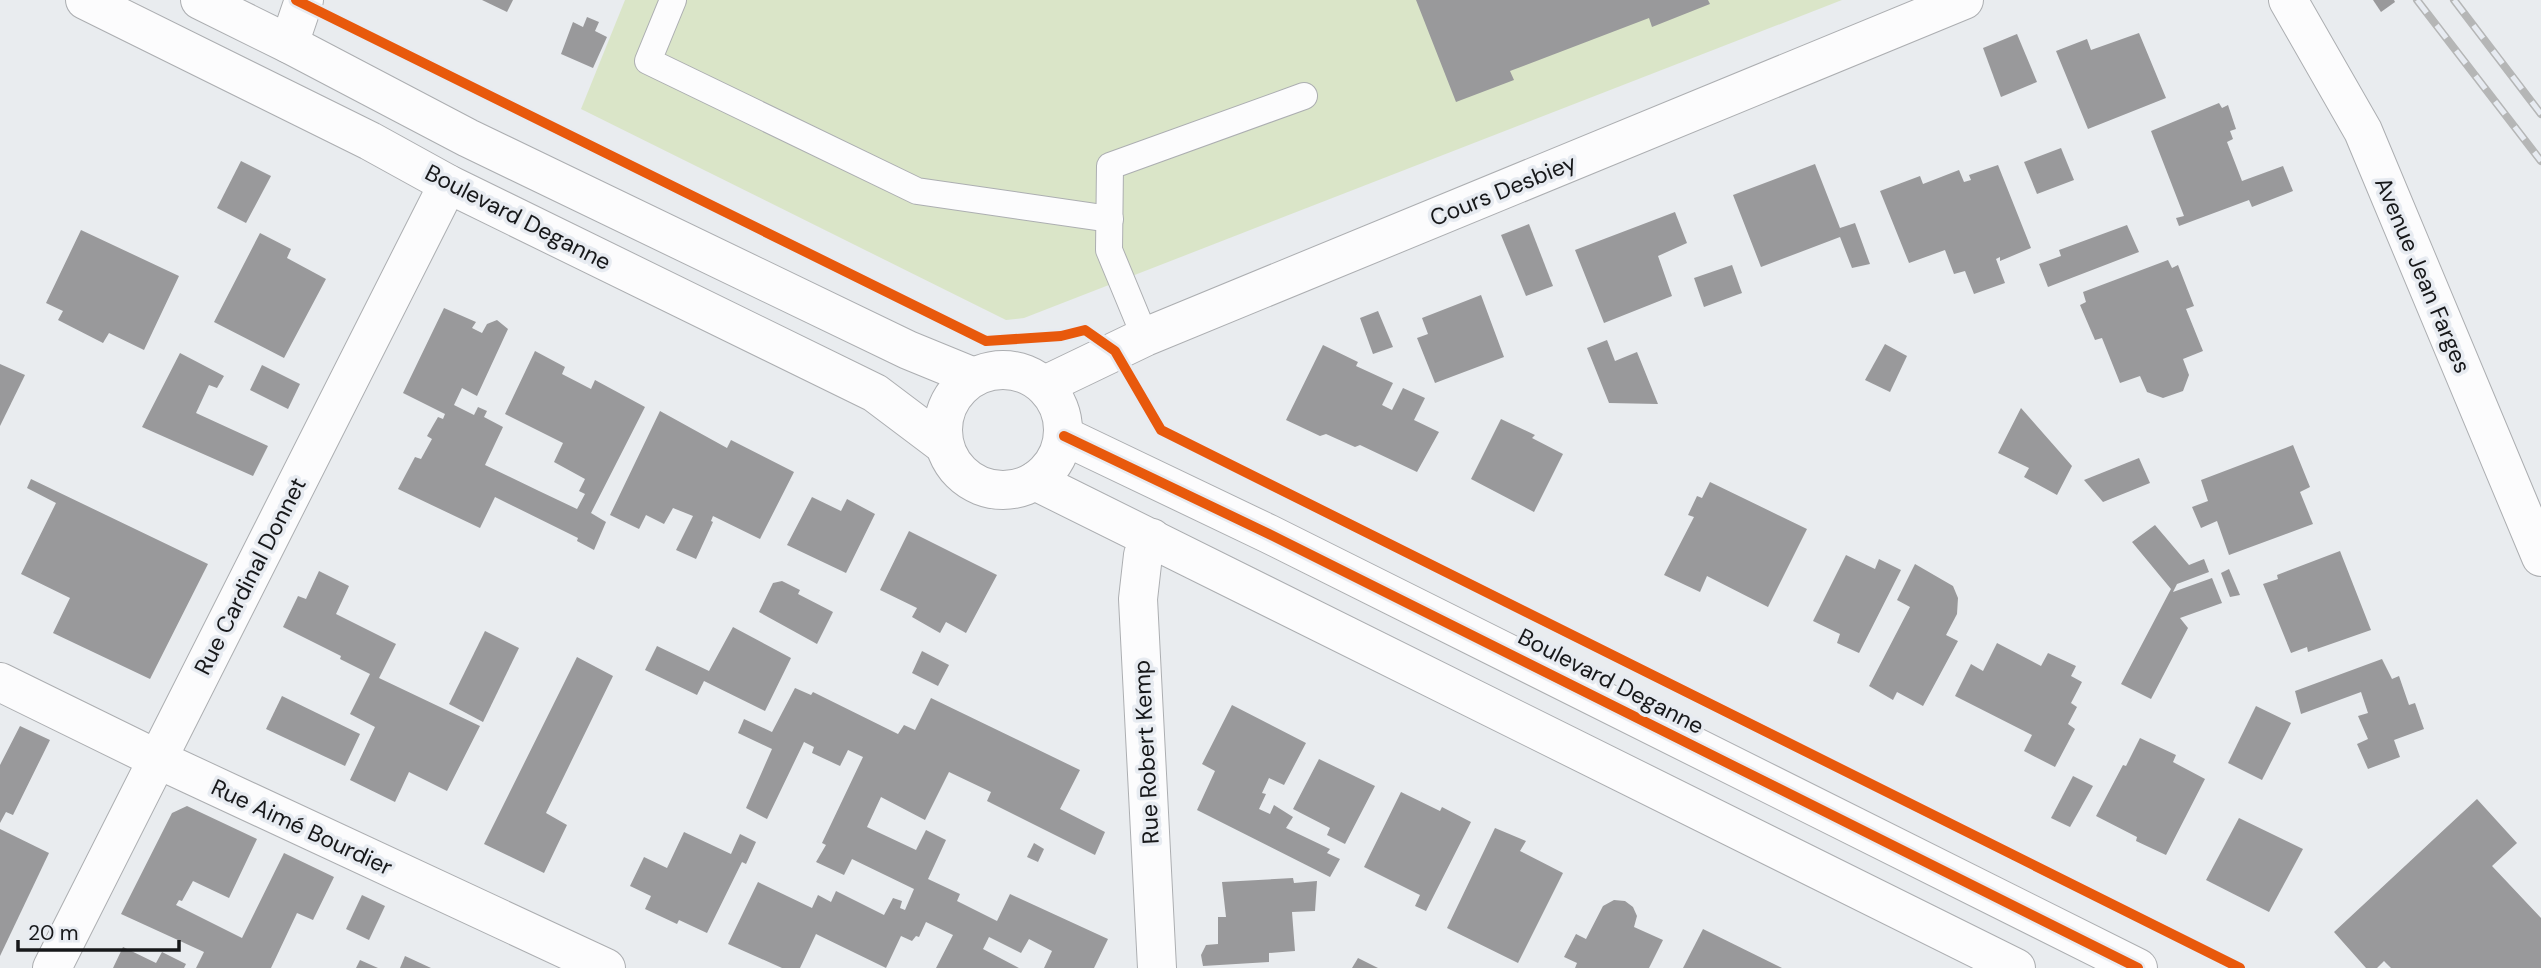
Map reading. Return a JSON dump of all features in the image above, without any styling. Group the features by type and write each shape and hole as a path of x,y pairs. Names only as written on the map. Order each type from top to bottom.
{"street":[{"name":"Boulevard Deganne","path":"85,0 370,141 448,184 875,393 944,445"},
{"path":"200,0 481,144 896,344 974,377"},
{"path":"289,44 304,0"},
{"name":"Cours Desbiey","path":"1045,385 1145,337 1964,0"},
{"name":"Avenue Jean Farges","path":"2288,0 2363,131 2541,557"},
{"name":"Rue Cardinal Donnet","path":"52,968 448,184"},
{"path":"1011,370 1045,385 1056,400 1063,417 1064,436 1059,454 1049,469 1035,481 1018,488 999,490 981,486 964,476 944,445 943,425 948,406 959,390 974,377 992,371 1011,370"},
{"name":"Boulevard Deganne","path":"1064,436 1269,534 2138,968"},
{"path":"1035,481 2016,968"},
{"name":"Rue Robert Kemp","path":"1152,538 1143,555 1138,599 1157,968"},
{"name":"Rue Aimé Bourdier","path":"0,682 157,759 606,968"}],"lane":[{"path":"673,0 648,61 917,191 1110,219"},
{"path":"1145,337 1109,250 1110,166 1304,96"}],"green space":[{"path":"625,0 1842,0 1024,318 1006,320 581,109"}],"building":[{"path":"482,0 513,0 507,12"},
{"path":"1416,0 1708,0 1710,4 1652,27 1649,18 1510,71 1514,80 1456,102"},
{"path":"2373,0 2394,0 2395,2 2381,12"},
{"path":"587,17 599,22 595,31 607,37 593,68 561,54 573,22 583,27"},
{"path":"2139,33 2166,98 2088,129 2056,51 2087,39 2091,50"},
{"path":"2017,34 2037,82 2001,97 1983,48"},
{"path":"2219,103 2222,108 2228,105 2236,129 2230,131 2233,139 2227,142 2242,181 2283,166 2293,191 2252,207 2249,200 2179,226 2176,218 2184,216 2151,131"},
{"path":"2061,148 2074,180 2037,194 2024,162"},
{"path":"241,161 271,176 246,223 217,208"},
{"path":"1815,164 1840,228 1855,223 1870,264 1852,268 1840,237 1761,267 1733,195"},
{"path":"1998,165 2031,248 2000,261 2000,257 1996,259 2005,283 1974,294 1965,271 1954,274 1945,250 1909,263 1880,191 1920,176 1923,184 1959,170 1964,182 1971,180 1969,175"},
{"path":"1675,212 1687,243 1658,256 1672,296 1604,323 1575,250"},
{"path":"1529,224 1553,286 1526,296 1501,235"},
{"path":"2127,225 2139,252 2048,287 2039,264 2061,256 2059,250"},
{"path":"81,230 179,276 144,350 109,333 103,343 58,320 63,311 46,303"},
{"path":"260,233 291,249 287,258 326,279 284,358 214,322"},
{"path":"2168,260 2172,268 2178,265 2194,306 2186,309 2203,351 2183,359 2189,375 2183,391 2163,398 2147,392 2140,376 2120,383 2102,338 2095,340 2080,305 2086,302 2083,292"},
{"path":"1732,265 1742,293 1704,307 1694,278"},
{"path":"1481,295 1504,357 1435,383 1417,338 1428,334 1422,318"},
{"path":"444,308 476,322 472,328 482,333 487,324 497,320 508,329 477,396 462,388 454,405 474,415 478,407 487,411 484,417 503,427 485,465 577,509 585,494 579,491 585,479 554,462 563,443 505,414 535,351 565,367 562,374 591,389 595,380 645,407 591,513 606,522 594,550 577,541 578,538 495,497 480,528 398,489 415,457 421,459 432,439 427,436 438,417 443,419 445,414 403,393"},
{"path":"1378,311 1393,347 1373,354 1360,318"},
{"path":"1607,340 1615,361 1637,352 1658,404 1609,403 1587,348"},
{"path":"1885,344 1907,356 1890,392 1865,380"},
{"path":"1323,345 1358,362 1356,366 1393,383 1382,405 1392,410 1403,388 1425,398 1414,420 1439,432 1417,472 1360,445 1355,447 1326,434 1320,436 1286,420"},
{"path":"180,353 224,376 217,388 209,385 196,413 268,446 253,476 142,427"},
{"path":"0,364 25,375 0,426"},
{"path":"262,365 300,384 288,409 250,390"},
{"path":"2021,408 2072,466 2057,495 2024,477 2029,468 1998,453"},
{"path":"660,411 727,448 731,440 794,472 760,539 713,516 713,522 696,559 676,550 693,516 673,508 664,524 646,515 639,529 610,515"},
{"path":"1501,419 1535,435 1532,438 1563,454 1534,512 1471,479"},
{"path":"2293,445 2310,487 2300,492 2313,524 2229,555 2217,521 2201,528 2192,507 2208,501 2201,480"},
{"path":"2139,458 2150,483 2103,502 2084,480"},
{"path":"31,479 208,564 150,679 53,633 70,598 21,574 56,503 27,488"},
{"path":"1710,482 1807,529 1768,607 1707,576 1700,592 1664,575 1694,517 1688,515 1697,496 1702,498"},
{"path":"812,497 841,511 847,499 875,514 846,573 787,545"},
{"path":"2155,525 2189,565 2204,559 2209,572 2177,584 2173,592 2212,578 2222,603 2180,618 2188,628 2151,699 2121,684 2171,589 2132,542"},
{"path":"909,531 997,575 966,633 946,622 940,633 912,617 917,608 880,590"},
{"path":"2340,551 2371,630 2308,652 2307,647 2291,653 2263,584 2278,579 2277,575"},
{"path":"1846,555 1875,569 1879,559 1901,570 1859,653 1837,643 1840,634 1813,621"},
{"path":"1915,564 1953,586 1958,598 1957,614 1946,635 1958,641 1923,706 1897,692 1893,700 1869,686 1910,607 1897,600"},
{"path":"2229,569 2240,595 2230,597 2221,573"},
{"path":"319,571 349,586 336,614 396,644 379,678 480,726 447,791 409,772 395,802 350,780 375,727 350,714 370,674 283,627 298,596 306,599"},
{"path":"782,581 800,590 798,594 833,612 817,644 759,612 773,583"},
{"path":"733,627 791,658 765,711 704,681 697,695 645,670 657,646 709,671"},
{"path":"485,631 519,648 483,722 449,704"},
{"path":"1997,643 2041,666 2048,653 2076,666 2071,676 2082,682 2071,703 2077,707 2068,724 2075,729 2055,767 2024,751 2032,735 1955,696 1971,664 1983,671"},
{"path":"922,651 949,665 938,686 912,673"},
{"path":"577,657 613,676 546,813 567,825 544,873 484,844"},
{"path":"2382,659 2392,679 2399,676 2409,705 2415,703 2424,729 2394,740 2400,757 2368,769 2357,744 2368,739 2358,716 2368,713 2361,692 2301,714 2295,691"},
{"path":"795,688 811,695 813,692 898,734 904,725 915,730 931,698 1080,770 1060,809 1105,832 1095,855 987,801 991,792 949,772 925,820 881,797 867,827 916,850 926,830 946,840 928,879 960,894 957,901 997,921 1010,894 1108,939 1094,968 1044,968 1052,951 1029,939 1021,953 989,937 983,949 1019,968 936,968 953,935 926,922 919,937 916,936 912,941 901,936 886,968 816,934 800,968 782,968 728,944 758,882 812,908 818,895 831,902 836,891 884,915 893,898 902,901 900,908 905,910 914,889 852,859 844,875 816,862 826,845 822,843 863,757 848,750 840,766 812,753 814,747 804,742 767,819 746,808 772,749 738,733 744,719 772,732"},
{"path":"282,696 360,734 345,766 266,729"},
{"path":"1232,705 1306,743 1284,785 1269,778 1259,809 1270,814 1274,805 1293,817 1286,828 1330,849 1327,853 1340,859 1330,877 1197,810 1215,771 1202,764"},
{"path":"2256,706 2291,723 2262,780 2228,763"},
{"path":"20,726 50,740 13,815 6,812 0,823 0,765"},
{"path":"2140,738 2176,755 2173,762 2205,779 2166,855 2136,841 2137,837 2096,816"},
{"path":"1319,759 1375,786 1345,844 1327,835 1330,828 1293,809"},
{"path":"2073,776 2093,786 2070,827 2051,818"},
{"path":"1401,792 1440,811 1442,807 1471,822 1426,911 1415,906 1420,895 1364,867"},
{"path":"2477,799 2517,843 2492,866 2541,918 2541,968 2391,968 2384,961 2377,968 2366,968 2334,932"},
{"path":"187,806 257,839 229,898 193,881 182,901 179,900 176,905 242,938 284,853 334,877 313,920 297,913 271,968 196,968 204,952 121,914 172,813"},
{"path":"2239,818 2303,849 2269,912 2206,880"},
{"path":"1495,828 1526,841 1520,851 1563,873 1518,963 1447,928"},
{"path":"0,829 49,853 0,956"},
{"path":"684,832 731,854 740,834 756,842 746,864 742,862 707,933 679,920 677,924 645,909 651,896 630,886 644,857 667,868"},
{"path":"1034,843 1044,849 1038,862 1027,857"},
{"path":"1293,878 1294,883 1317,881 1315,911 1292,912 1295,951 1269,953 1269,962 1203,966 1201,955 1206,945 1218,944 1218,917 1226,917 1222,882"},
{"path":"362,895 385,906 369,940 346,929"},
{"path":"1614,900 1625,901 1633,907 1637,916 1634,927 1663,940 1649,968 1575,968 1577,963 1564,957 1576,934 1586,939 1603,906"},
{"path":"1703,929 1782,968 1683,968"},
{"path":"123,947 156,963 162,952 186,964 184,968 113,968"},
{"path":"405,956 431,968 400,968"},
{"path":"1358,958 1378,968 1352,968"},
{"path":"360,960 378,968 356,968"}],"railway":[{"path":"2417,0 2541,161"},
{"path":"2454,0 2541,114"}],"cycle path":[{"path":"296,0 986,341 1061,336 1085,330 1115,351 1161,430 2240,968"},
{"path":"1064,436 1269,534 2138,968"}]}
